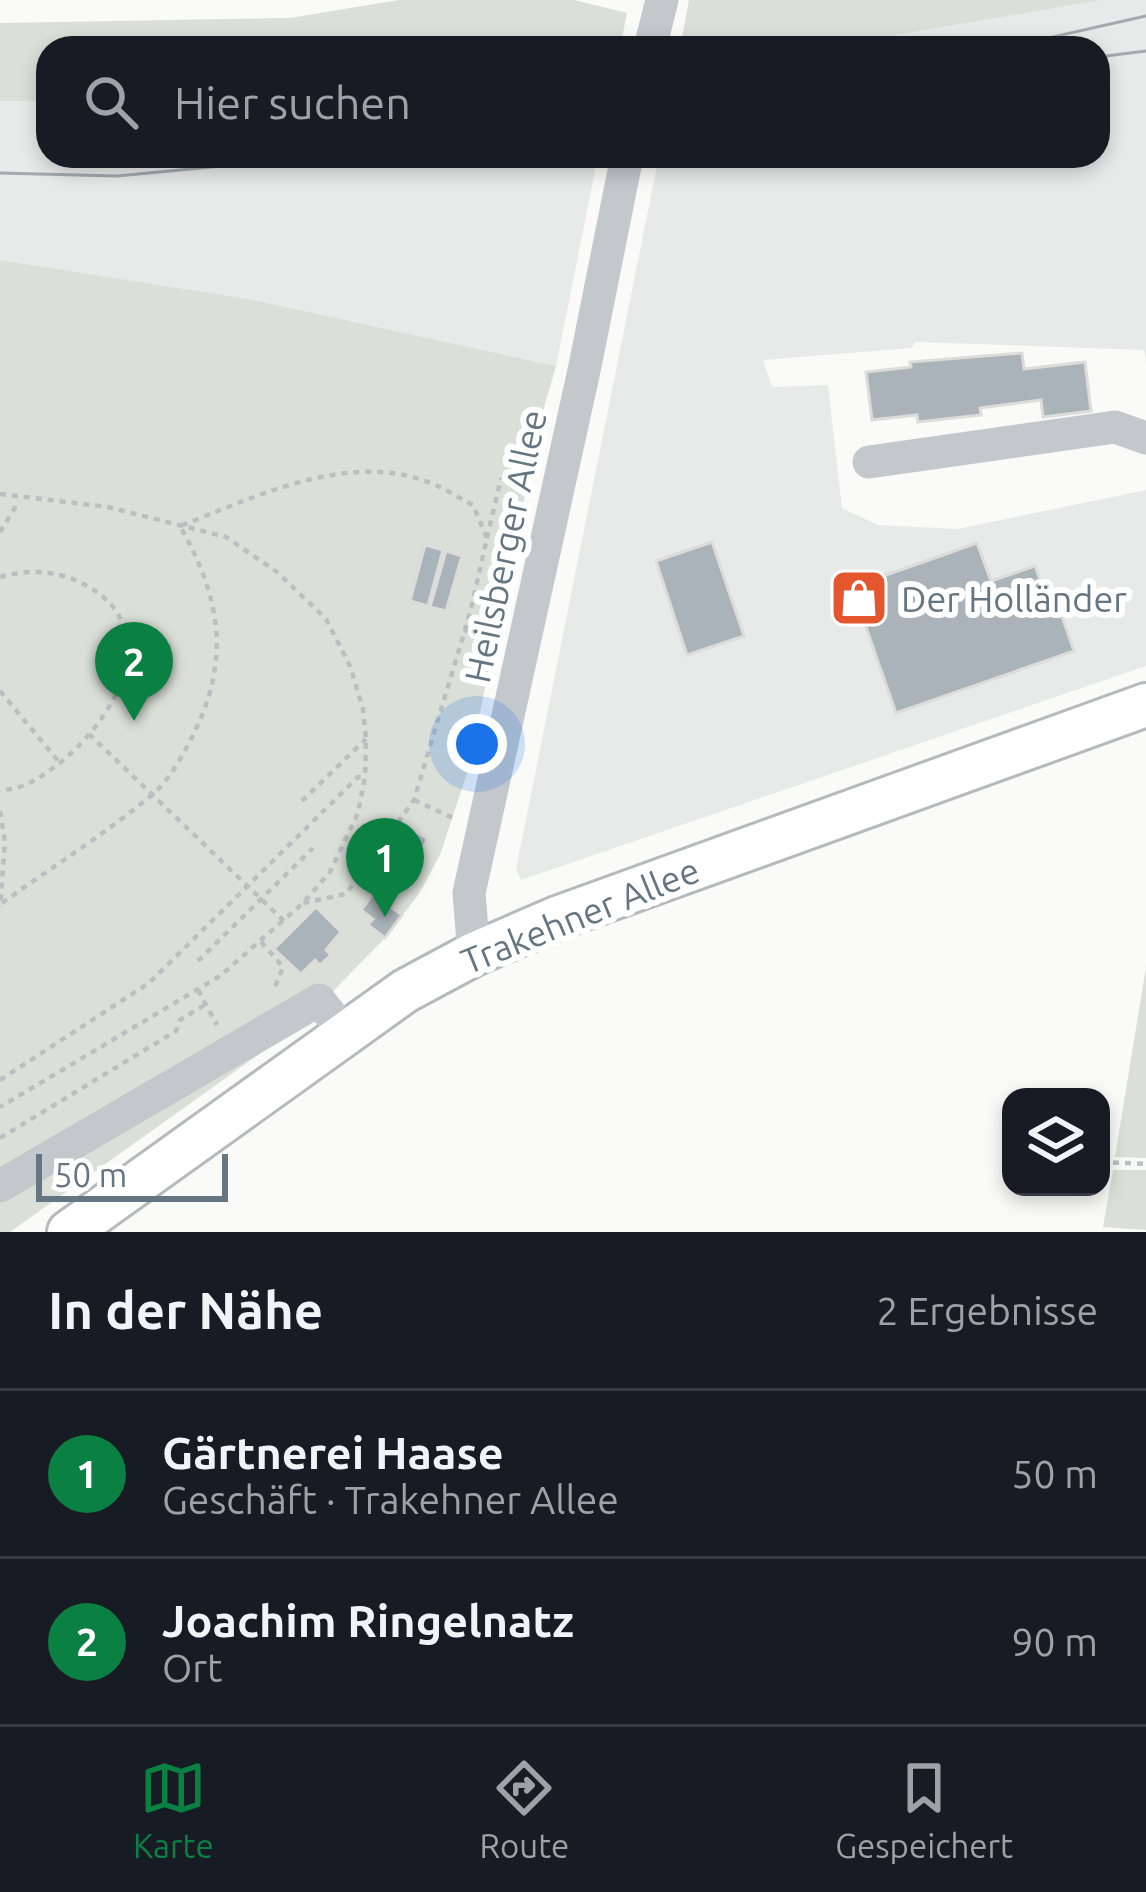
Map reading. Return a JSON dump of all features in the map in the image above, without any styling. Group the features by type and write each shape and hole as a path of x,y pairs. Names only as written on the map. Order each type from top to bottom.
{"main road":[{"name":"Trakehner Allee","path":"69,1232 344,1032 474,954 556,918 1146,705"}],"street":[{"path":"653,36 662,0"},
{"name":"Heilsberger Allee","path":"474,954 469,892 625,168"},
{"path":"869,463 1115,427 1146,438"},
{"path":"0,1186 319,1000 344,1032"}],"path":[{"path":"180,526 308,478 357,473 428,482 473,505 487,538"},
{"path":"303,903 346,894 414,800 464,630 501,478"},
{"path":"0,494 107,507 226,537 277,572 326,619 350,666 366,739 358,813 330,872 303,903 199,993 0,1107"},
{"path":"0,532 20,499"},
{"path":"1,900 154,793 176,768 201,721 218,652 215,611 207,581 180,526"},
{"path":"0,577 17,572 66,574 100,593 122,619 129,659 118,697 89,733 26,785 0,791"},
{"path":"464,630 496,637"},
{"path":"0,691 58,763"},
{"path":"89,733 284,921"},
{"path":"302,800 366,739"},
{"path":"0,1081 149,983 358,777 365,777"},
{"path":"414,800 453,818"},
{"path":"0,811 5,842 1,900"},
{"path":"198,962 313,848"},
{"path":"261,942 283,967 272,996"},
{"path":"0,1138 176,1031 180,1020 206,1004"},
{"path":"1110,1162 1146,1164"}],"shaded area":[{"path":"399,0 574,0 627,13 622,36 36,36 36,102 0,101 0,23 290,18"},
{"path":"689,0 1102,0 890,36 682,36"},
{"name":"Der Holländer","path":"1102,0 1146,0 1146,361 1144,350 915,342 912,348 763,360 772,387 828,385 842,508 878,525 957,529 1146,490 1146,666 521,880 516,869 657,168 1110,168 1110,36 890,36"},
{"path":"0,101 36,102 36,168 596,168 556,366 249,299 0,260"},
{"path":"0,260 249,299 556,366 468,770 440,855 418,895 385,938 300,1025 10,1232 0,1232"},
{"path":"1146,967 1146,1158 1115,1157"},
{"path":"1113,1170 1146,1170 1146,1230 1103,1227"}],"building":[{"path":"1022,353 1024,369 1085,362 1091,411 1043,417 1041,400 980,408 981,415 918,422 917,415 872,420 866,372 911,367 910,362"},
{"path":"712,542 744,636 687,655 656,561"},
{"path":"977,543 991,581 1035,566 1052,613 1060,611 1074,651 896,713 852,587"},
{"path":"425,545 443,550 428,606 410,601"},
{"path":"446,551 462,556 446,611 430,607"},
{"path":"405,826 428,839 399,888 376,875"},
{"path":"373,894 402,915 385,938 368,925 373,919 361,910"},
{"path":"316,907 341,932 326,950 331,955 320,965 315,960 301,974 274,949"}],"tram line":[{"path":"1057,36 1146,16"},
{"path":"1110,56 1146,51"},
{"path":"0,173 117,176 201,168"}],"place":[{"name":"Der Holländer","path":"859,598"},
{"name":"Joachim Ringelnatz","path":"134,721"},
{"name":"Gärtnerei Haase","path":"385,917"}]}
